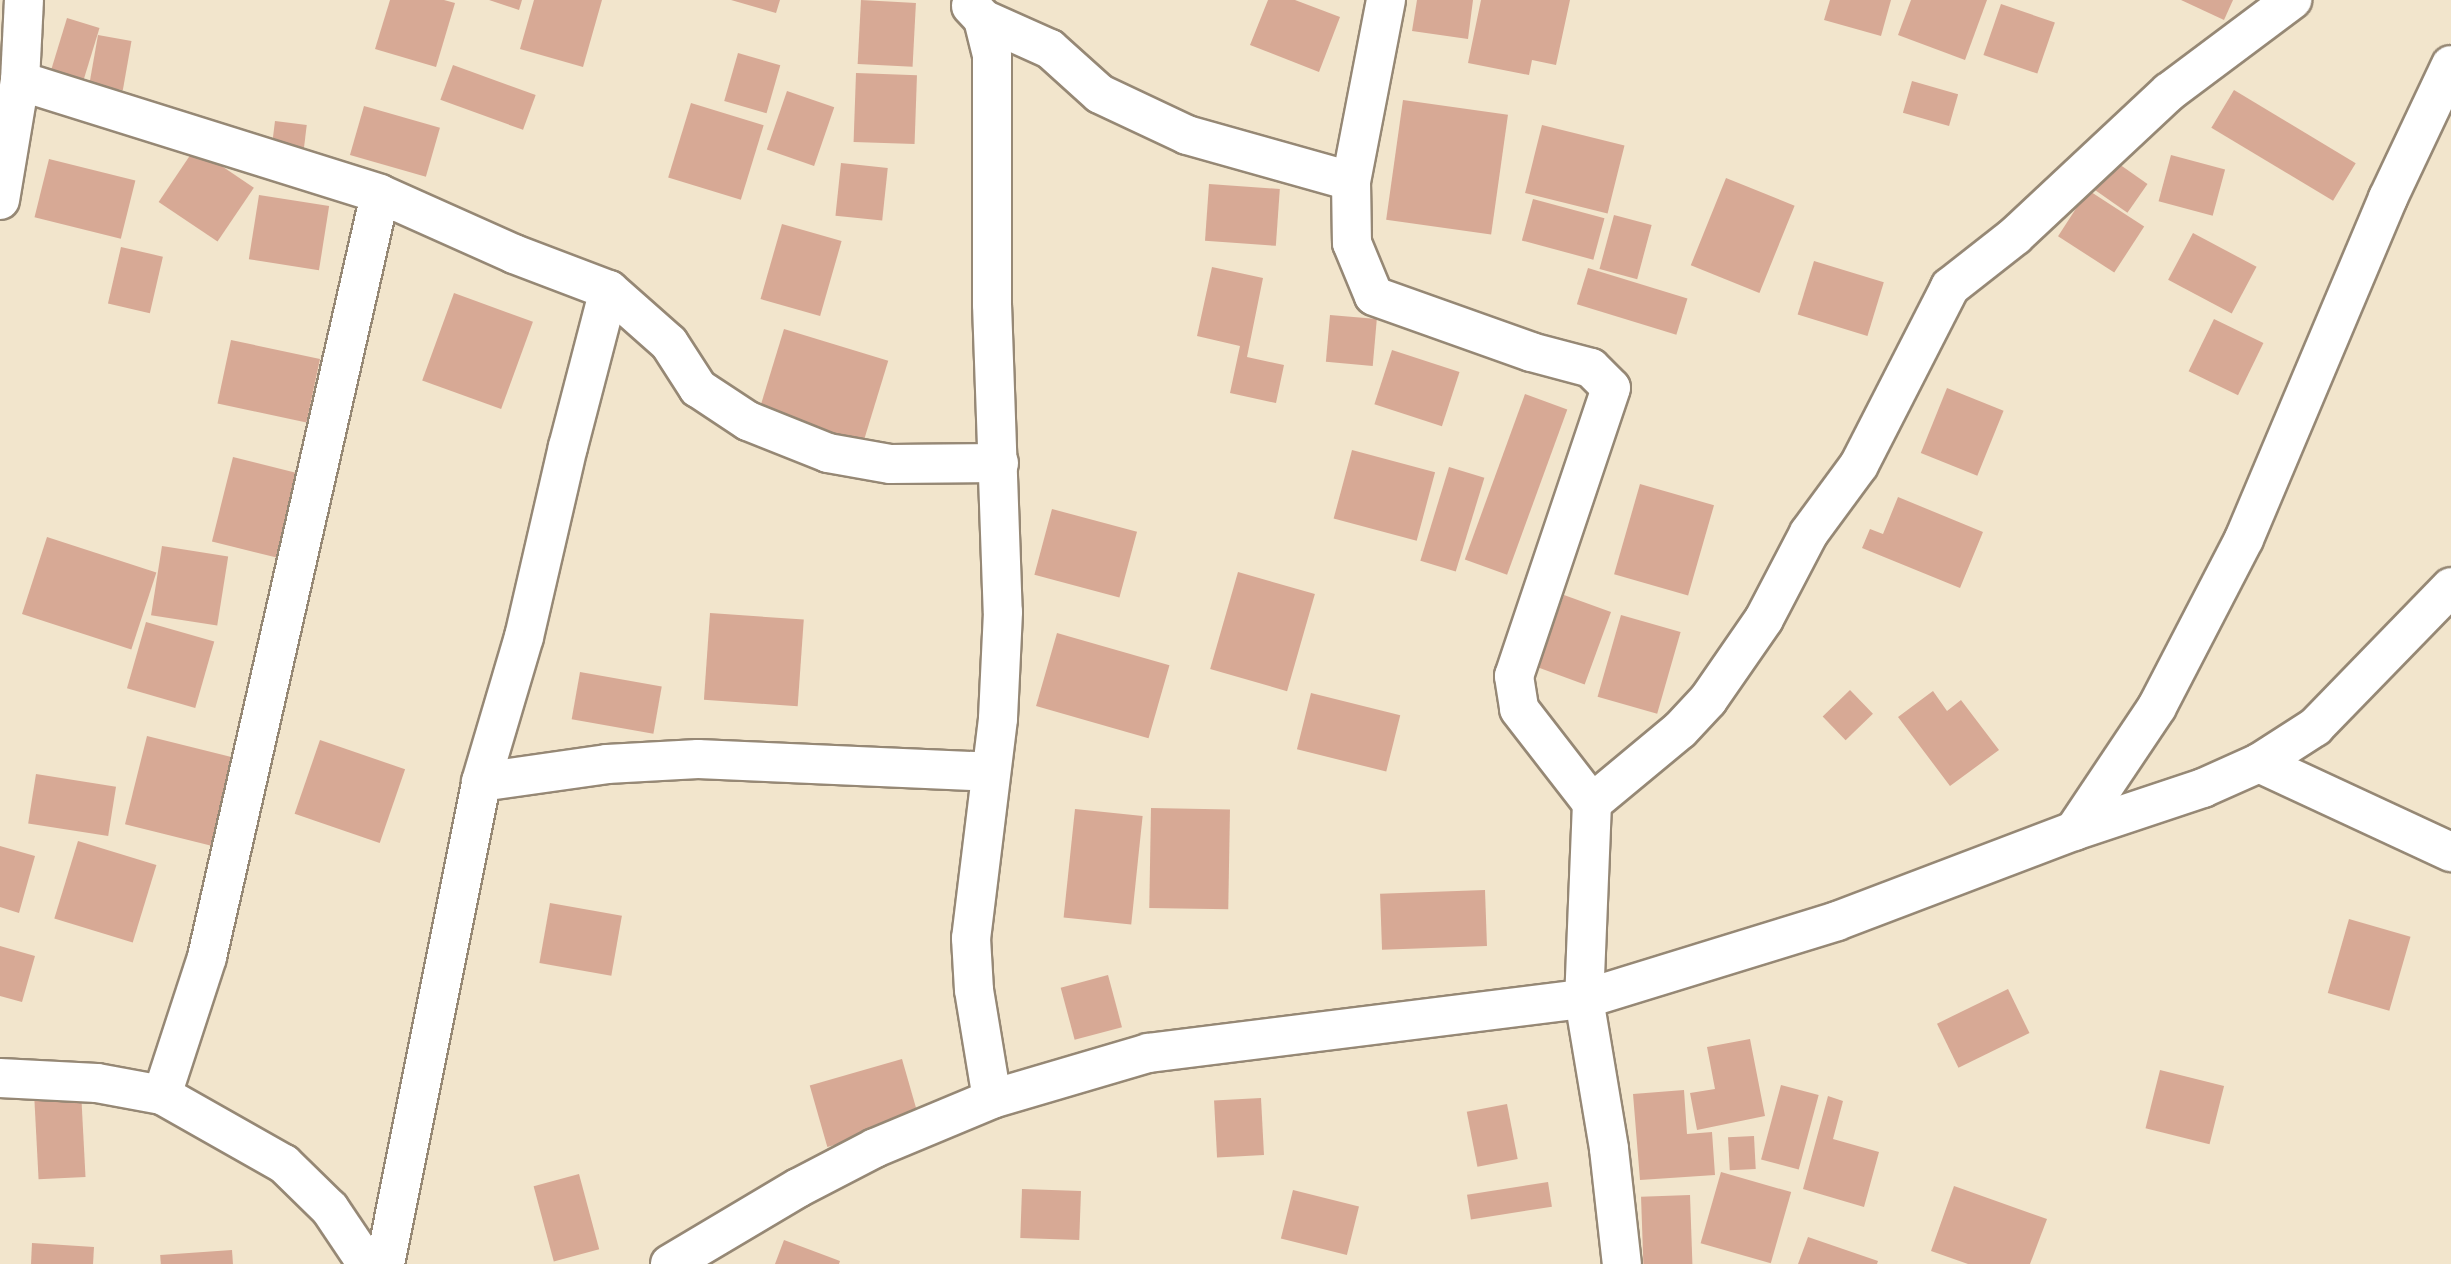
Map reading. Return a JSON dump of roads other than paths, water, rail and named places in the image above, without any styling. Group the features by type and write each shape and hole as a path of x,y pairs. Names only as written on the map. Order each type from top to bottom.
{"street":[{"path":"0,200 20,81 24,0"},
{"path":"1386,0 1351,181 1352,243 1374,296 1531,352 1591,368 1611,388 1514,676 1519,709 1592,803 1584,999 1609,1149 1622,1264"},
{"path":"1592,803 1680,730 1708,699 1764,619 1809,533 1859,466 1950,287 2015,236 2169,92 2292,0"},
{"path":"975,10 1050,49 1100,94 1187,135 1351,181"},
{"path":"975,10 992,55 992,304 1003,612 998,719 971,938 974,990 992,1099"},
{"path":"2074,831 2157,707 2244,540 2344,299 2423,121 2451,65"},
{"path":"20,81 380,194 514,254 610,290 669,343 698,388 748,421 828,453 890,464 999,463"},
{"path":"162,1095 207,957 380,194"},
{"path":"385,1264 481,782 524,637 568,447 610,290"},
{"path":"670,1264 798,1188 875,1148 992,1099 1147,1054 1584,999 1837,921 2074,831 2203,788 2259,763 2315,727 2451,587"},
{"path":"481,782 607,764 698,759 991,772"},
{"path":"2259,763 2451,852"},
{"path":"0,1078 97,1083 162,1095 284,1164 330,1209 367,1264"}]}
